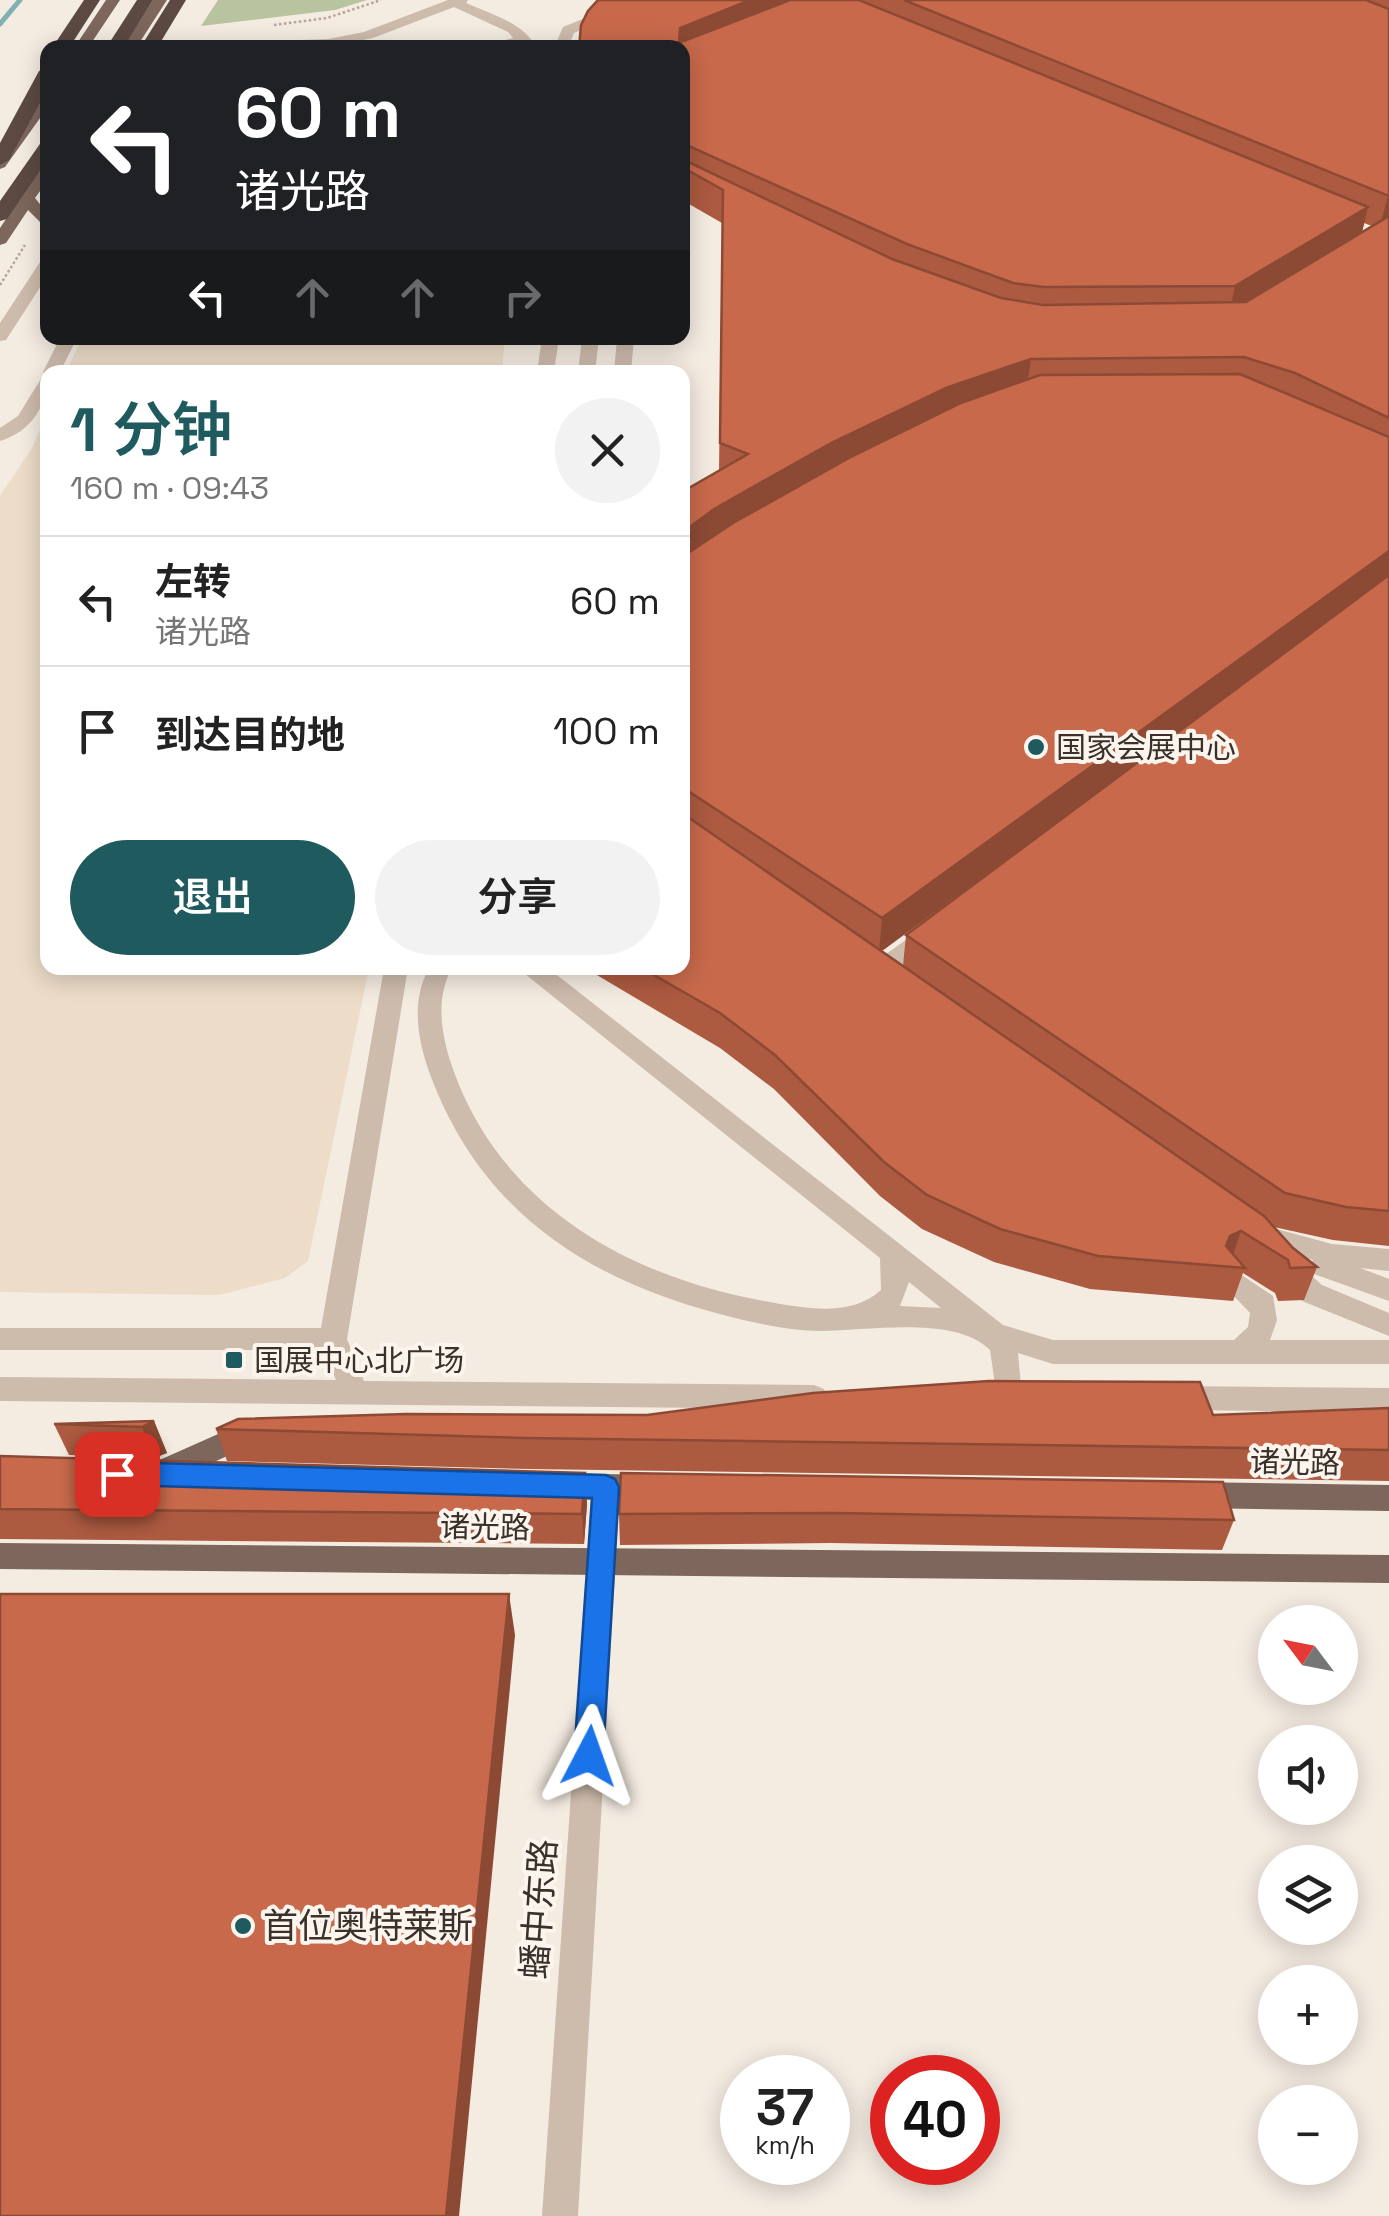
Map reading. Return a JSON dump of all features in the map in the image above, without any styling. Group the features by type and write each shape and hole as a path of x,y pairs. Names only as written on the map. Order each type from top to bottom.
{"highway":[{"path":"65,40 92,0"},
{"path":"99,40 124,0"},
{"path":"119,40 145,0"},
{"path":"144,40 178,0"},
{"path":"0,162 40,86"},
{"path":"0,183 40,125"},
{"path":"0,216 40,162"}],"main road":[{"path":"87,40 113,0"},
{"path":"144,40 160,0"},
{"path":"0,162 40,107"},
{"path":"0,240 27,198 40,167"},
{"path":"27,198 40,215"},
{"path":"704,1424 841,1401"},
{"path":"215,1477 147,1475 258,1428 277,1429"},
{"name":"诸光路","path":"529,1486 685,1488"},
{"name":"诸光路","path":"1163,1494 1389,1498"},
{"name":"诸光路","path":"0,1556 1389,1569"}],"street":[{"path":"564,40 568,30 642,0"},
{"path":"342,40 368,35 458,2 489,16 522,40"},
{"path":"572,8 590,13 614,11"},
{"path":"0,336 40,274"},
{"path":"0,456 40,395"},
{"path":"0,436 26,419"},
{"path":"906,988 873,965 953,914"},
{"path":"355,1393 333,1339 395,975"},
{"path":"435,975 430,1005 432,1046 451,1100 481,1156 522,1199 581,1246 656,1284 779,1316 948,1319 1053,1352 1389,1352"},
{"path":"543,975 994,1334 1006,1358 1007,1397"},
{"path":"1232,1217 1298,1260 1343,1271 1389,1290"},
{"path":"1264,1239 1332,1255 1389,1260"},
{"path":"1264,1239 1283,1268 1312,1293 1389,1325"},
{"path":"858,1318 879,1310 892,1297 896,1280 892,1252"},
{"path":"1231,1279 1262,1304 1265,1322 1258,1340 1238,1352"},
{"path":"0,1339 333,1339"},
{"path":"0,1390 841,1401"},
{"path":"1141,1398 1389,1400"},
{"name":"蟠中东路","path":"560,2216 606,1487"}],"path":[{"path":"274,25 328,18 382,0"}],"green space":[{"path":"218,0 367,0 335,10 201,26"}],"shaded area":[{"path":"79,345 504,345 503,365 69,365"},
{"path":"40,429 40,975 368,975 308,1261 285,1278 219,1295 0,1292 0,496"}],"building":[{"path":"598,0 750,0 680,28 679,40 580,40 588,11"},
{"path":"790,0 859,0 1368,207 1235,286 1044,287 1013,283 907,244 690,147 690,40 687,40"},
{"path":"904,0 1366,0 1389,9 1389,196"},
{"path":"690,163 892,259 1001,298 1043,305 1246,302 1389,216 1389,418 1295,373 1244,357 1031,359 946,388 831,443 714,509 690,527 690,487 748,454 720,443 723,190 690,171"},
{"path":"1240,374 1389,437 1389,551 882,918 690,792 690,552 849,458 961,403 1040,375"},
{"path":"1389,575 1389,1211 1346,1207 1285,1193 906,935"},
{"path":"690,819 1264,1216 1317,1267 1290,1268 1288,1260 1241,1231 1230,1236 1226,1246 1245,1268 1098,1256 1000,1229 927,1195 884,1162 775,1055 720,1013 654,975 690,975"},
{"path":"989,1381 1200,1382 1213,1415 1389,1408 1389,1450 525,1438 216,1429 238,1419 406,1414 647,1415 813,1393"},
{"path":"154,1421 142,1427 54,1424"},
{"path":"0,1456 585,1473 582,1514 0,1509"},
{"path":"621,1473 1223,1482 1234,1520 835,1513 619,1514"},
{"name":"首位奥特莱斯","path":"0,1594 509,1594 446,2216 0,2216"}],"waterway":[{"path":"0,24 20,0"}],"place":[{"name":"国家会展中心","path":"1036,747"},
{"name":"国展中心北广场","path":"234,1360"},
{"name":"首位奥特莱斯","path":"243,1926"}],"route":[{"path":"117,1474 606,1487 589,1756"}]}
